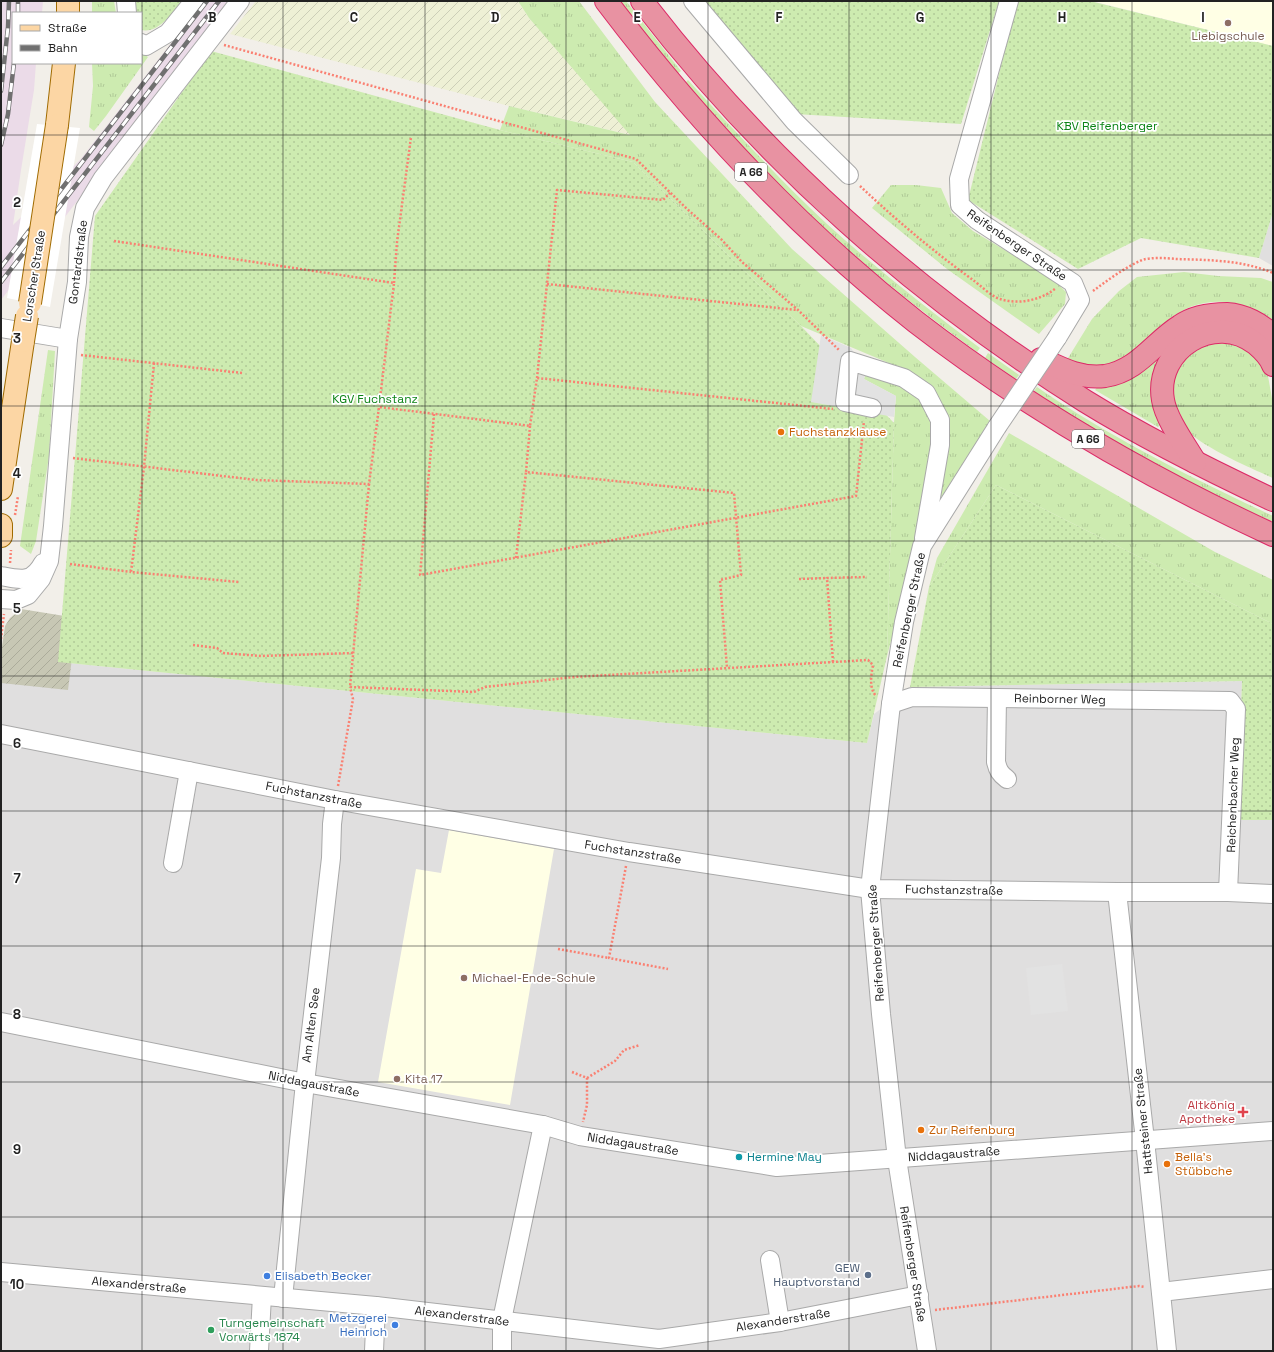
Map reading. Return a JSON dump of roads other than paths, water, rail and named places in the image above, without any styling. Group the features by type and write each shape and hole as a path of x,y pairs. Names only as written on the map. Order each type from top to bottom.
{"highway":[{"name":"A 66","path":"606,1 633,37 676,89 766,188 859,274 916,322 1016,394 1075,431 1175,488 1273,535"},
{"name":"A 66","path":"642,1 710,84 800,178 889,259 984,332 1034,368 1087,402 1140,433 1195,462 1273,500"},
{"path":"984,332 1065,371 1092,377 1106,376 1127,369 1140,361 1180,326 1192,319 1204,316 1232,314 1259,324 1273,336"},
{"path":"1195,462 1168,415 1163,401 1162,386 1165,371 1172,358 1182,347 1194,338 1208,333 1223,332 1237,334 1251,340 1262,350 1273,365"}],"main road":[{"path":"68,1 68,12"},
{"name":"Lorscher Straße","path":"1,489 57,125 64,64"},
{"path":"1,525 1,536"}],"street":[{"path":"126,1 127,12"},
{"path":"142,44 146,46 168,33 194,1"},
{"name":"Gontardstraße","path":"1,599 16,600 28,595 41,580 49,561 72,346 79,237 85,208 103,178 240,1"},
{"path":"693,1 794,121 850,175"},
{"name":"Reifenberger Straße","path":"927,1351 896,1159 870,889 884,700 922,546 997,427 1057,338 1080,300 1072,283 977,220 960,205 959,179 1009,1"},
{"path":"1,328 72,346"},
{"path":"869,407 845,402 850,362 904,378 926,393 940,420 940,445 922,546"},
{"name":"Gontardstraße","path":"1,576 21,580 33,575 41,566 50,550"},
{"name":"Reinborner Weg","path":"884,700 912,697 1230,701"},
{"path":"997,698 996,762 1002,776 1007,779"},
{"name":"Reichenbacher Weg","path":"1228,892 1236,709 1230,701"},
{"name":"Fuchstanzstraße","path":"1,734 336,800 629,852 870,889 1228,892 1273,894"},
{"path":"174,863 189,771"},
{"name":"Am Alten See","path":"283,1298 305,1083 331,858 332,824 336,800"},
{"name":"Hattsteiner Straße","path":"1117,892 1167,1351"},
{"name":"Niddagaustraße","path":"1,1022 305,1083 542,1125 580,1136 777,1167 1273,1131"},
{"path":"502,1351 502,1320 542,1125"},
{"path":"770,1260 780,1322"},
{"name":"Alexanderstraße","path":"1,1272 376,1306 659,1339 920,1303"},
{"path":"1161,1292 1273,1279"},
{"path":"259,1351 262,1296"},
{"path":"374,1351 376,1306"}],"railway":[{"path":"1,91 8,27 9,1"},
{"path":"18,1 18,12"},
{"path":"1,267 207,1"},
{"path":"1,282 219,1"},
{"path":"1,145 8,114 14,64"}],"place":[{"name":"Liebigschule","path":"1228,23"},
{"name":"Fuchstanzklause","path":"781,432"},
{"name":"Michael-Ende-Schule","path":"464,978"},
{"name":"Kita 17","path":"397,1079"},
{"name":"Altkönig Apotheke","path":"1243,1112"},
{"name":"Zur Reifenburg","path":"921,1130"},
{"name":"Hermine May","path":"739,1157"},
{"name":"Bella's Stübbche","path":"1167,1164"},
{"name":"GEW Hauptvorstand","path":"868,1275"},
{"name":"Elisabeth Becker","path":"267,1276"},
{"name":"Metzgerei Heinrich","path":"395,1325"},
{"name":"Turngemeinschaft Vorwärts 1874","path":"211,1330"}],"park label":[{"name":"KBV Reifenberger","path":"1107,126"},
{"name":"KGV Fuchstanz","path":"375,399"}]}
